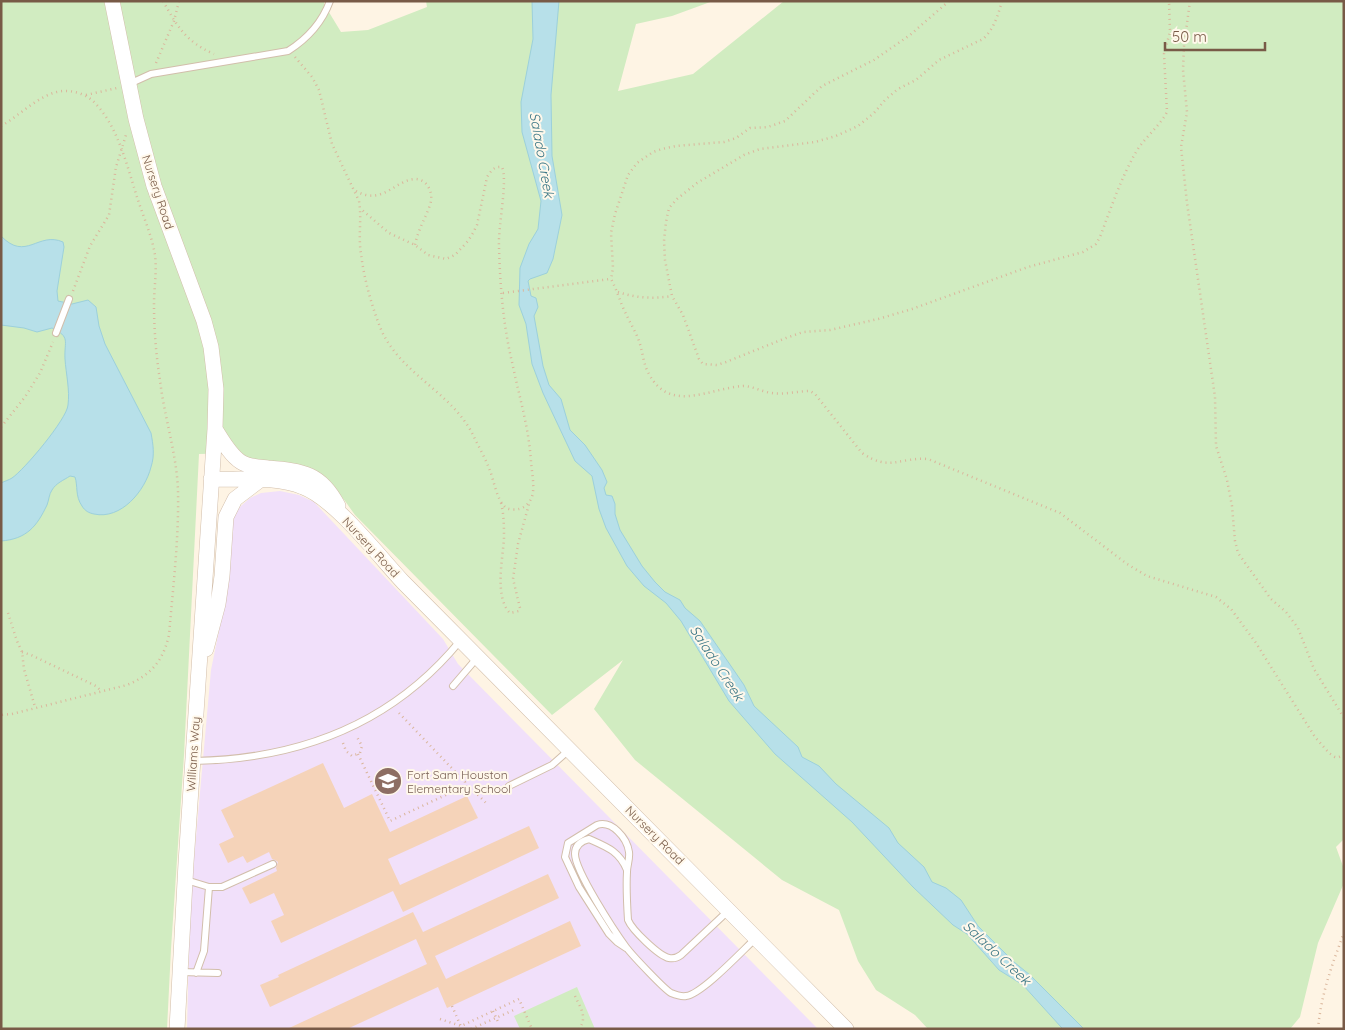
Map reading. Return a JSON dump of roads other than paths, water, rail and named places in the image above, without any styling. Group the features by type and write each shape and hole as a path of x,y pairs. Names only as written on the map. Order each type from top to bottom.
{"street":[{"name":"Nursery Road","path":"112,1 135,111 154,186 204,321 210,347 216,389 211,479 282,482 302,486 324,499 346,519 403,582 846,1029"},
{"path":"215,429 239,461 245,464 299,472 321,481 334,498 346,519"},
{"name":"Williams Way","path":"177,1029 192,760 211,479"},
{"path":"198,672 209,641 218,604 226,517 235,499 260,480"}],"lane":[{"path":"129,84 151,74 232,62 288,51 301,43 316,27 330,1"},
{"path":"56,334 70,299"},
{"path":"192,760 245,758 273,754 329,737 375,714 396,701 417,685 447,656 461,639"},
{"path":"453,686 478,656"},
{"path":"509,786 552,765 570,749"},
{"path":"729,910 681,955 676,958 666,958 630,926 628,920 627,870 629,852 625,841 613,827 607,824 597,825 572,840 566,848 566,857 579,887 609,934 626,948 671,993 683,997 697,992 756,938"},
{"path":"626,948 587,885 576,862 577,847 580,843 589,840 611,848 618,855 627,870"},
{"path":"185,880 222,887 273,864"},
{"path":"196,973 204,951 209,886"},
{"path":"180,972 218,973"}],"water":[{"name":"Salado Creek","path":"532,1 559,1 551,95 552,156 562,215 553,259 547,273 528,281 531,296 536,298 538,307 534,316 543,366 549,385 561,399 570,430 585,445 602,470 607,482 604,488 606,495 612,496 620,530 642,566 655,582 665,592 680,600 685,608 700,621 744,685 754,706 798,747 802,757 819,766 836,784 889,828 898,843 924,867 932,882 946,888 961,900 978,926 1084,1029 1063,1029 1023,985 999,970 967,934 953,925 913,887 852,822 775,754 729,701 681,621 666,603 644,586 627,566 606,528 599,509 592,476 575,461 543,393 532,364 526,324 519,305 520,268 529,244 538,229 541,201 522,132 521,102 533,39"},
{"path":"1,236 18,246 46,240 63,242 64,247 57,291 58,301 72,304 88,300 96,307 99,326 105,344 151,433 153,454 151,467 143,485 130,502 122,508 104,515 87,512 78,499 75,477 70,476 58,484 50,493 47,505 30,530 18,537 1,541 1,483 11,479 18,473 53,432 66,412 69,394 65,340 62,334 52,328 37,332 1,325"}],"place":[{"name":"Fort Sam Houston Elementary School","path":"388,781"}]}
